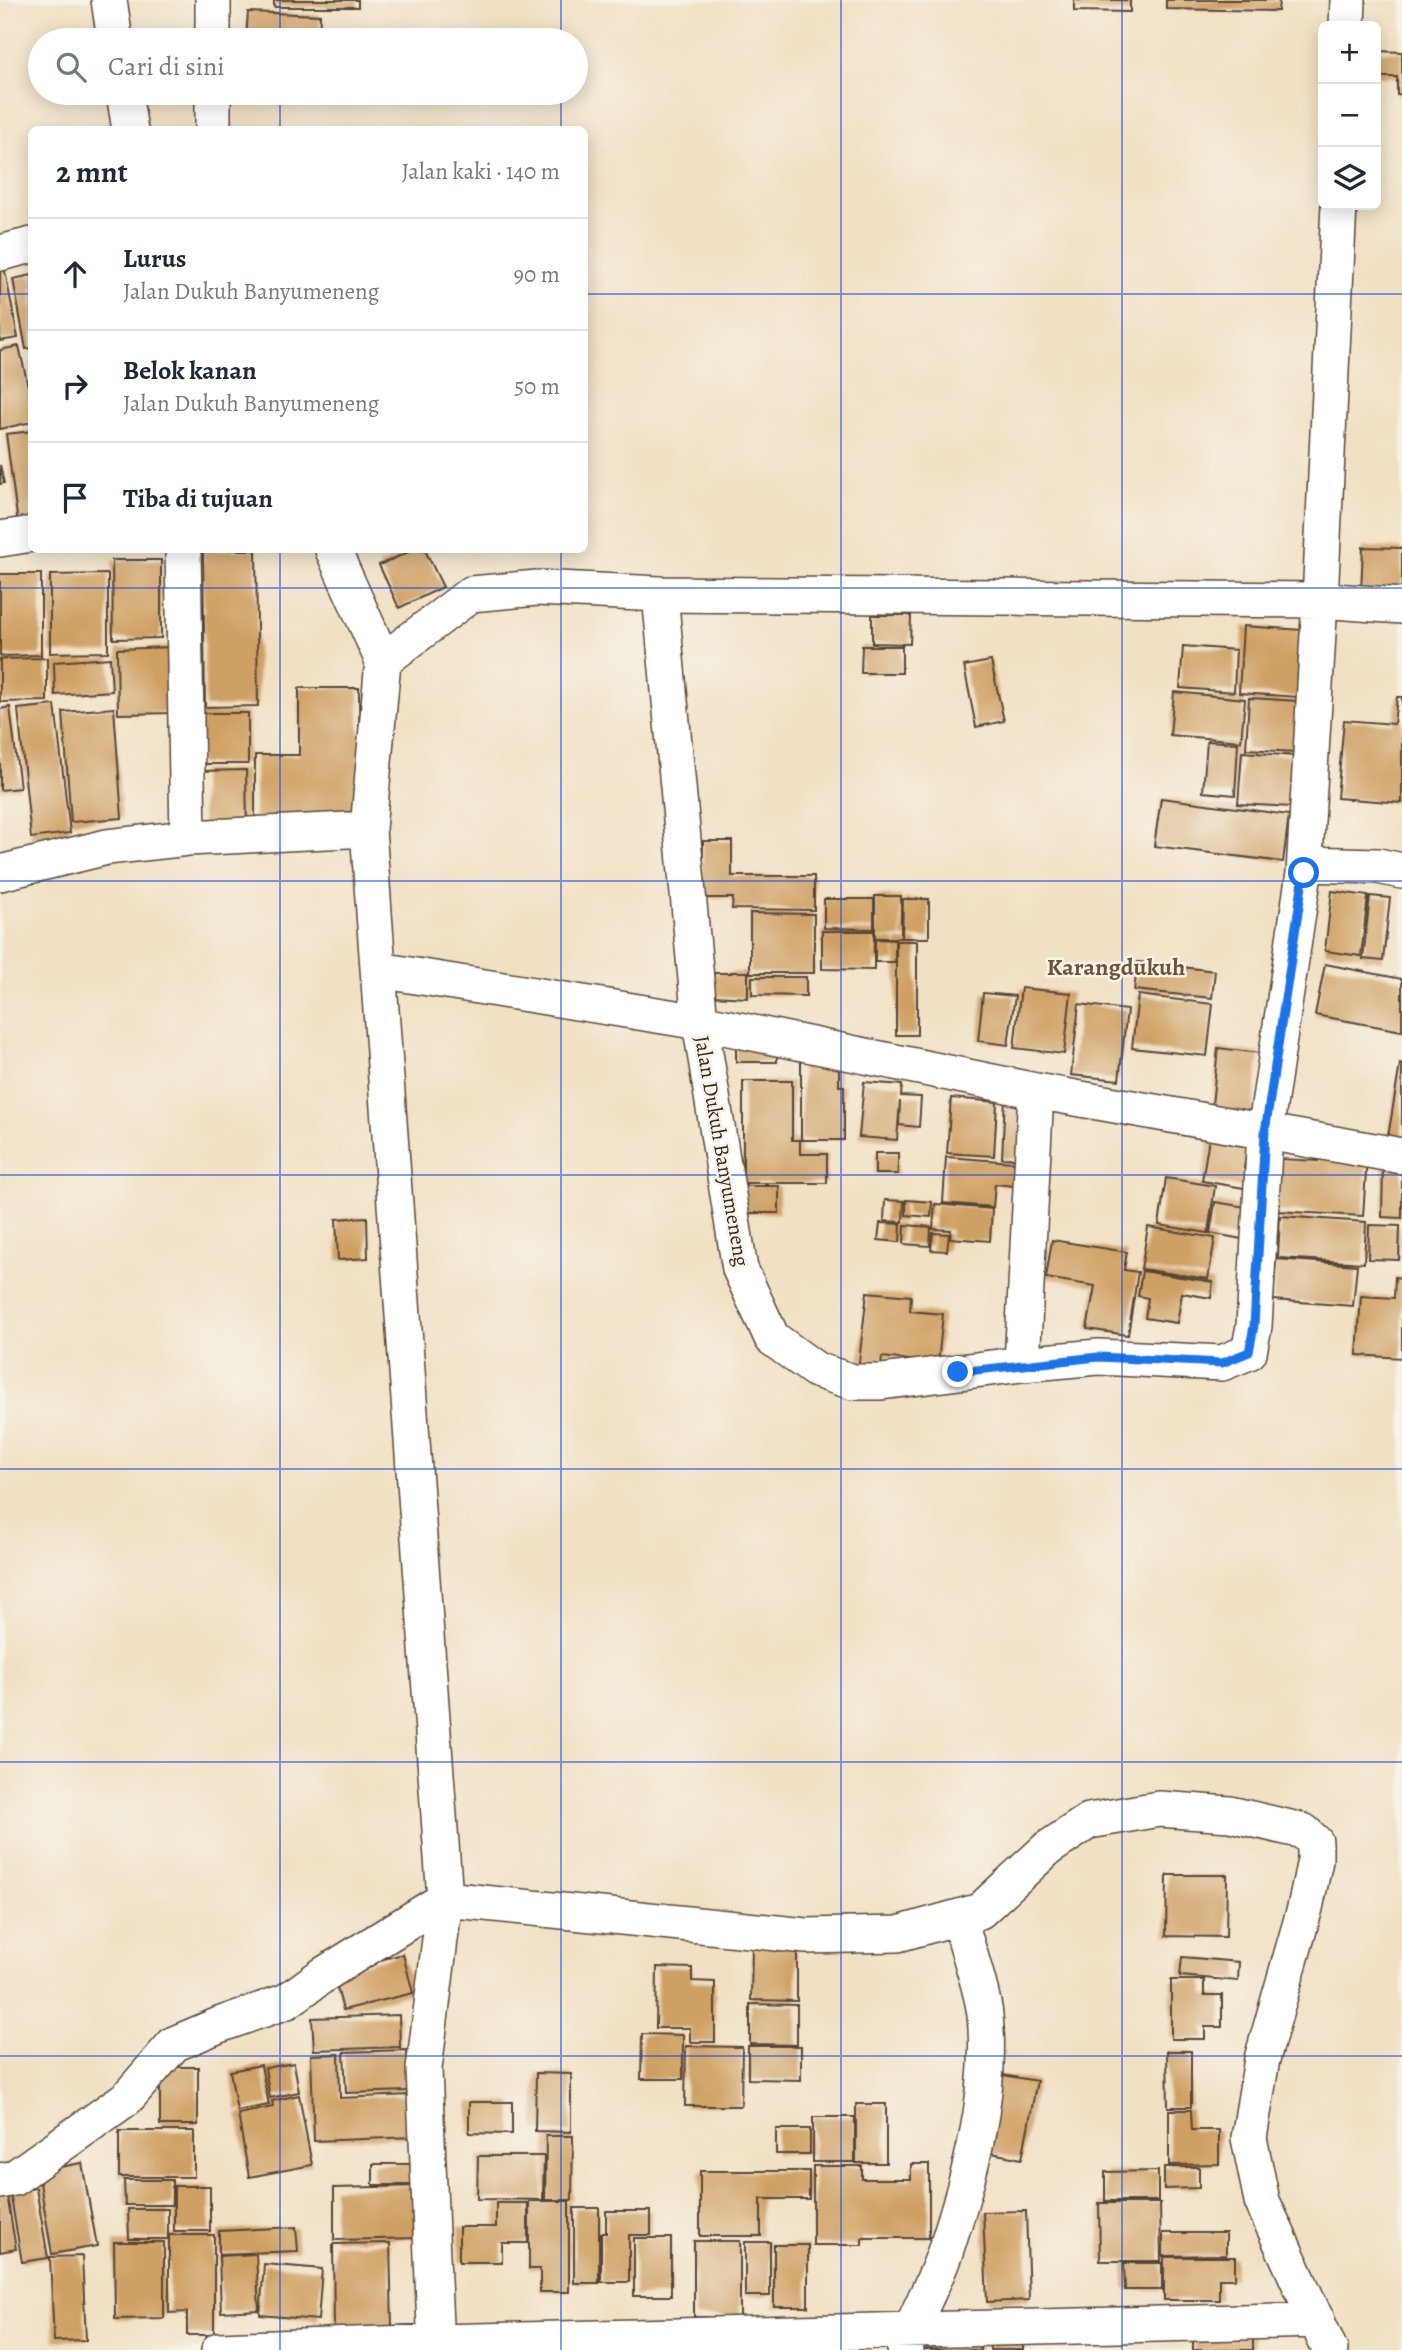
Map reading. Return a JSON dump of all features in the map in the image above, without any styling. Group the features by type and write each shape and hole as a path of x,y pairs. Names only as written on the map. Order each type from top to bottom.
{"street":[{"path":"109,0 113,28"},
{"path":"213,0 213,28"},
{"path":"1347,21 1348,0"},
{"path":"126,105 129,126"},
{"path":"213,126 214,105"},
{"name":"Jalan Dukuh Banyumeneng","path":"660,594 701,1022 740,1269 772,1338 816,1370 853,1382 881,1382 1098,1357 1222,1363 1249,1352 1254,1326 1265,1132 1305,864 1339,210"},
{"path":"0,253 28,246"},
{"path":"0,539 28,535"},
{"path":"183,553 188,838"},
{"path":"334,553 383,661 368,829 445,1899 424,2069 436,2346"},
{"path":"383,661 471,594 537,588 660,594 1320,600 1402,606"},
{"path":"0,873 107,848 188,838 368,829"},
{"path":"1305,864 1377,866 1402,871"},
{"path":"379,970 701,1022 1036,1091 1402,1156"},
{"path":"1022,1364 1036,1091"},
{"path":"0,2181 14,2178 127,2098 174,2044 287,2001 323,1975 445,1899 806,1936 898,1934 979,1911 1047,1849 1088,1821 1159,1809 1230,1814 1303,1831 1315,1842 1315,1860 1305,1908 1262,2059 1249,2138 1262,2201 1323,2335 219,2350"},
{"path":"907,2340 943,2258 975,2146 986,2068 984,2013 959,1917"}],"building":[{"path":"274,0 358,0 358,7 274,7"},
{"path":"1074,0 1130,0 1130,12 1074,11"},
{"path":"1166,0 1279,0 1278,11 1166,9"},
{"path":"248,12 320,15 319,28 247,28"},
{"path":"1381,51 1402,52 1402,95 1397,95 1397,77 1381,77"},
{"path":"4,266 18,338 0,341 0,267"},
{"path":"28,276 28,349 26,349 13,279"},
{"path":"19,346 28,386 28,423 0,429 0,350"},
{"path":"28,431 28,523 18,524 6,434"},
{"path":"0,465 4,483 0,484"},
{"path":"1363,547 1402,548 1402,594 1361,593"},
{"path":"203,553 256,553 258,706 205,707"},
{"path":"406,553 426,553 443,587 399,608 379,565"},
{"path":"112,560 161,560 161,638 113,639"},
{"path":"0,574 41,574 41,655 0,656"},
{"path":"108,574 108,652 50,653 50,575"},
{"path":"872,615 911,615 910,644 872,643"},
{"path":"1243,626 1317,631 1312,698 1239,693"},
{"path":"862,646 902,646 902,673 861,673"},
{"path":"1183,646 1236,650 1234,692 1180,688"},
{"path":"173,647 175,713 118,714 117,649"},
{"path":"47,658 47,701 0,702 0,659"},
{"path":"110,658 112,691 55,695 54,662"},
{"path":"991,661 1004,721 976,727 964,666"},
{"path":"299,688 359,688 360,817 255,818 255,755 299,755"},
{"path":"1174,692 1245,699 1241,741 1170,735"},
{"path":"1397,697 1402,697 1402,803 1337,798 1344,720 1394,724"},
{"path":"1249,698 1299,701 1296,752 1246,749"},
{"path":"55,705 70,833 31,838 18,709"},
{"path":"10,707 20,788 0,790 0,709"},
{"path":"114,708 122,818 71,822 63,712"},
{"path":"200,713 248,713 248,764 200,764"},
{"path":"1207,741 1238,743 1235,795 1203,792"},
{"path":"1242,752 1296,756 1292,807 1238,804"},
{"path":"246,770 247,827 202,828 201,771"},
{"path":"1161,798 1289,815 1283,862 1154,846"},
{"path":"703,841 732,841 732,876 814,876 814,910 732,909 733,898 702,898"},
{"path":"1332,891 1368,896 1361,956 1325,951"},
{"path":"875,896 901,896 901,938 875,938"},
{"path":"1370,896 1390,898 1383,961 1363,959"},
{"path":"824,899 874,899 874,929 824,928"},
{"path":"903,899 929,899 929,938 902,938"},
{"path":"750,913 814,914 814,973 750,973"},
{"path":"822,931 874,931 874,970 822,969"},
{"path":"875,939 895,940 895,962 875,962"},
{"path":"896,941 917,941 917,1035 896,1035"},
{"path":"1138,962 1215,971 1212,998 1134,990"},
{"path":"1325,964 1402,979 1402,1031 1315,1015"},
{"path":"748,972 748,998 714,996 714,973"},
{"path":"752,977 806,977 806,996 752,995"},
{"path":"1021,988 1071,993 1064,1054 1014,1048"},
{"path":"983,993 1015,996 1008,1045 978,1041"},
{"path":"1138,995 1213,1004 1207,1056 1132,1048"},
{"path":"1079,1004 1127,1010 1119,1080 1071,1075"},
{"path":"736,1042 777,1042 777,1062 736,1062"},
{"path":"1218,1048 1260,1053 1252,1120 1211,1115"},
{"path":"801,1056 839,1056 839,1086 844,1086 844,1140 801,1140"},
{"path":"1400,1064 1402,1065 1402,1146 1387,1143"},
{"path":"743,1081 792,1081 792,1140 800,1140 800,1154 827,1154 827,1183 743,1183"},
{"path":"864,1082 902,1085 901,1096 921,1097 919,1127 899,1125 900,1101 897,1140 859,1137"},
{"path":"1005,1097 1031,1098 1028,1159 1002,1158"},
{"path":"951,1098 997,1102 994,1156 947,1153"},
{"path":"1209,1138 1248,1145 1244,1168 1259,1170 1256,1190 1202,1181"},
{"path":"875,1153 898,1153 898,1174 875,1174"},
{"path":"1318,1154 1367,1157 1363,1216 1276,1211 1280,1159 1318,1161"},
{"path":"946,1157 1026,1163 1024,1187 995,1184 993,1207 943,1203"},
{"path":"1383,1163 1402,1163 1402,1218 1382,1217"},
{"path":"1166,1178 1215,1186 1208,1233 1159,1225"},
{"path":"744,1186 779,1186 779,1213 744,1213"},
{"path":"885,1200 904,1201 903,1222 884,1221"},
{"path":"906,1200 932,1202 931,1217 906,1215"},
{"path":"1215,1202 1252,1208 1247,1240 1210,1233"},
{"path":"935,1204 992,1209 990,1241 950,1238 951,1230 933,1229"},
{"path":"1280,1216 1366,1222 1364,1263 1278,1258"},
{"path":"367,1217 368,1258 338,1260 336,1219"},
{"path":"880,1223 901,1224 900,1242 878,1240"},
{"path":"905,1225 931,1227 930,1246 904,1244"},
{"path":"1369,1225 1400,1226 1399,1260 1368,1259"},
{"path":"1148,1227 1215,1238 1208,1279 1141,1269"},
{"path":"933,1233 949,1234 947,1251 931,1250"},
{"path":"1052,1240 1127,1252 1124,1270 1138,1272 1128,1335 1087,1329 1095,1286 1046,1278"},
{"path":"1276,1259 1357,1265 1353,1306 1273,1300"},
{"path":"1142,1271 1213,1282 1211,1298 1182,1293 1177,1323 1145,1318 1148,1298 1138,1296"},
{"path":"1395,1277 1402,1278 1402,1358 1357,1355 1361,1296 1394,1298"},
{"path":"867,1292 911,1296 910,1311 943,1314 938,1363 882,1357 880,1373 858,1371"},
{"path":"1167,1875 1227,1875 1226,1937 1166,1936"},
{"path":"752,1945 797,1945 797,2001 751,2000"},
{"path":"403,1954 413,1993 343,2010 333,1972"},
{"path":"1182,1957 1239,1962 1238,1981 1180,1976"},
{"path":"657,1967 692,1968 692,1981 715,1982 715,2042 690,2042 690,2028 656,2028"},
{"path":"1171,1980 1204,1980 1204,1995 1222,1995 1222,2027 1205,2027 1205,2039 1171,2039"},
{"path":"750,2004 797,2005 797,2045 750,2044"},
{"path":"399,2015 400,2047 314,2050 312,2018"},
{"path":"642,2034 683,2035 683,2079 641,2079"},
{"path":"686,2046 742,2047 741,2106 685,2106"},
{"path":"748,2046 801,2046 801,2080 748,2079"},
{"path":"407,2050 409,2091 346,2093 344,2052"},
{"path":"1167,2051 1191,2051 1191,2107 1168,2107"},
{"path":"339,2054 340,2098 411,2095 413,2137 314,2141 311,2055"},
{"path":"294,2063 299,2092 270,2098 265,2068"},
{"path":"261,2065 269,2105 237,2111 230,2071"},
{"path":"160,2067 198,2067 198,2125 160,2125"},
{"path":"536,2073 571,2074 571,2132 535,2131"},
{"path":"991,2073 1037,2081 1022,2159 976,2150"},
{"path":"299,2095 312,2165 249,2177 238,2114 273,2107 272,2101"},
{"path":"469,2102 512,2102 512,2134 469,2133"},
{"path":"856,2104 886,2104 886,2163 856,2163"},
{"path":"1169,2110 1191,2110 1192,2130 1219,2130 1219,2164 1169,2165"},
{"path":"813,2117 855,2117 855,2162 813,2162"},
{"path":"776,2129 810,2129 810,2154 776,2154"},
{"path":"119,2131 194,2131 194,2177 119,2177"},
{"path":"546,2136 573,2136 572,2200 545,2200"},
{"path":"478,2156 544,2156 543,2200 477,2199"},
{"path":"82,2163 97,2246 52,2254 38,2171"},
{"path":"373,2164 420,2164 420,2185 373,2185"},
{"path":"911,2164 929,2164 929,2238 862,2238 862,2245 813,2245 813,2166 862,2166 862,2179 911,2179"},
{"path":"1164,2167 1199,2167 1199,2188 1164,2189"},
{"path":"700,2171 809,2171 809,2199 761,2199 761,2236 700,2236"},
{"path":"1158,2171 1158,2201 1105,2201 1105,2172"},
{"path":"124,2180 172,2180 172,2205 125,2205"},
{"path":"174,2186 210,2186 210,2231 174,2231"},
{"path":"419,2186 420,2238 334,2240 334,2188"},
{"path":"36,2188 48,2258 22,2262 10,2192"},
{"path":"6,2189 16,2249 0,2252 0,2190"},
{"path":"529,2201 569,2201 569,2292 540,2292 540,2269 529,2269"},
{"path":"496,2203 528,2203 528,2243 502,2243 502,2262 459,2262 459,2227 496,2227"},
{"path":"1099,2203 1160,2203 1161,2261 1100,2261"},
{"path":"574,2208 599,2208 599,2283 574,2283"},
{"path":"128,2209 168,2209 168,2239 129,2239"},
{"path":"606,2211 651,2211 651,2235 629,2235 629,2282 601,2282 601,2233 606,2233"},
{"path":"1026,2211 1029,2300 987,2302 983,2212"},
{"path":"296,2227 298,2251 219,2254 219,2231"},
{"path":"1163,2233 1226,2233 1226,2255 1163,2256"},
{"path":"169,2235 214,2235 214,2335 187,2335 187,2312 169,2313"},
{"path":"634,2238 671,2238 671,2296 634,2296"},
{"path":"694,2241 740,2241 740,2317 694,2317"},
{"path":"114,2242 164,2242 164,2318 115,2319"},
{"path":"745,2242 770,2242 770,2296 745,2296"},
{"path":"390,2243 392,2328 334,2329 333,2244"},
{"path":"774,2245 808,2245 808,2307 774,2307"},
{"path":"256,2254 259,2310 221,2312 219,2256"},
{"path":"82,2256 86,2340 54,2341 50,2257"},
{"path":"1164,2257 1235,2257 1235,2279 1219,2279 1219,2300 1164,2300"},
{"path":"1124,2263 1162,2263 1162,2290 1125,2290"},
{"path":"264,2264 322,2269 318,2320 260,2315"},
{"path":"1193,2335 1253,2335 1253,2350 1193,2350"},
{"path":"920,2337 980,2337 980,2350 920,2350"},
{"path":"989,2337 1023,2337 1023,2350 990,2350"}],"district":[{"name":"Karangdukuh","path":"1116,967"}],"route":[{"path":"958,1372 1098,1357 1222,1363 1249,1352 1254,1326 1265,1132 1304,873"}]}
